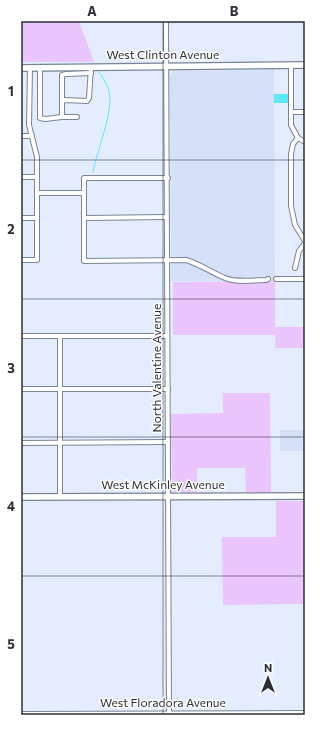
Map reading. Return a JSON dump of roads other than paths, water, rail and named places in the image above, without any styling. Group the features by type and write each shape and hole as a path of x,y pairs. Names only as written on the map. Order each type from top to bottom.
{"main road":[{"name":"West Clinton Avenue","path":"21,68 40,67 91,70 166,66 305,65"},
{"name":"West McKinley Avenue","path":"21,497 305,496"}],"street":[{"name":"North Valentine Avenue","path":"166,21 168,178 167,336 169,714"},
{"path":"291,65 291,124 298,138 305,142"},
{"path":"40,67 40,118 77,117"},
{"path":"21,260 37,260 37,157 29,125 30,68"},
{"path":"62,102 64,100 87,101 89,98 91,70 62,75 62,102 62,117"},
{"path":"291,112 305,112"},
{"path":"21,136 32,136"},
{"path":"295,268 299,251 305,242 295,225 291,206 291,154 293,144 298,138"},
{"path":"21,177 37,177"},
{"path":"168,178 84,178 84,260 186,260 195,262 227,279 268,279"},
{"path":"37,193 84,193"},
{"path":"85,218 167,217"},
{"path":"21,218 37,218"},
{"path":"276,279 305,279"},
{"path":"21,336 167,336"},
{"path":"60,336 60,497"},
{"path":"21,389 168,389"},
{"path":"21,443 168,442"},
{"name":"West Floradora Avenue","path":"21,714 305,713"}],"water":[{"path":"274,94 289,94 289,103 274,103"}],"waterway":[{"path":"93,172 107,120 110,99 108,88 99,72"}]}
